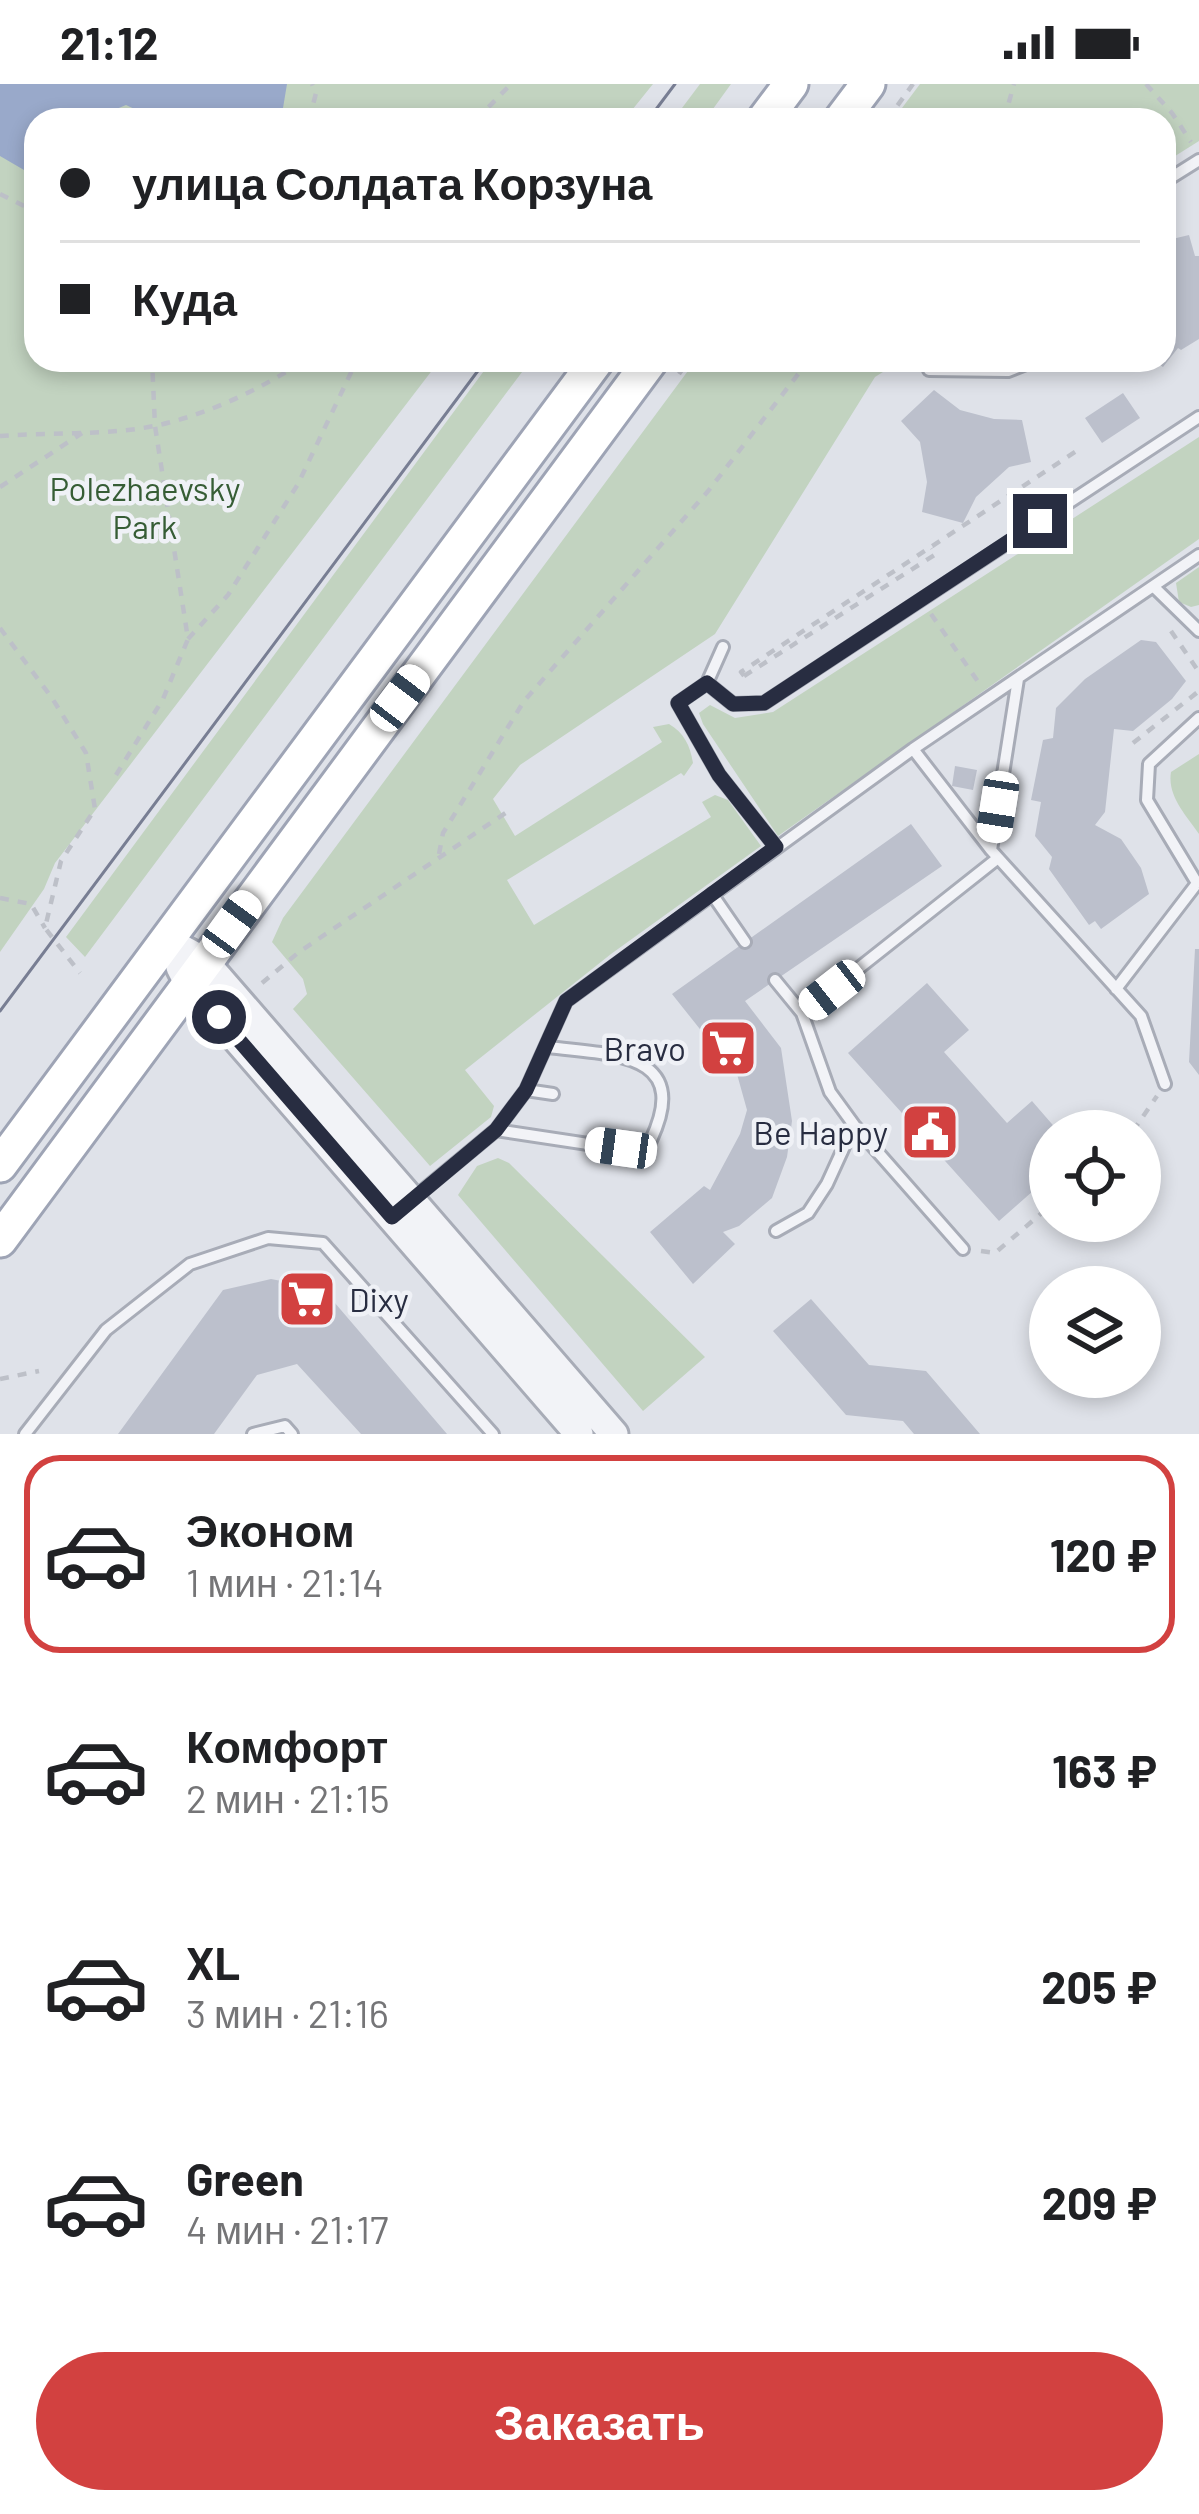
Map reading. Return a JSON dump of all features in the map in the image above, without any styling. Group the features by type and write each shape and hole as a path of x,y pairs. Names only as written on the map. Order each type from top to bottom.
{"main road":[{"path":"0,1166 588,372"},
{"path":"0,1240 642,372"}],"street":[{"path":"166,940 592,1430"}],"lane":[{"path":"707,683 733,704 764,703 1199,417"},
{"path":"402,1209 496,1130 526,1090 566,1001 914,749 1199,555"},
{"path":"1154,587 1199,631"},
{"path":"724,647 707,683 678,703 719,775 776,847"},
{"path":"802,1013 995,854 1018,679"},
{"path":"1116,988 1198,882 1147,800 1149,764 1199,718"},
{"path":"914,749 995,854 1141,1016 1165,1084"},
{"path":"712,894 745,942"},
{"path":"775,980 802,1013 830,1092 963,1249"},
{"path":"496,1130 621,1148 651,1140 664,1113 661,1084 636,1058 548,1047"},
{"path":"526,1090 553,1094"},
{"path":"776,1231 808,1213 854,1125"},
{"path":"25,1434 106,1330 142,1299 190,1264 268,1238 323,1243 493,1434"},
{"path":"253,1434 285,1426 292,1434"}],"path":[{"path":"488,108 511,84"},
{"path":"1146,84 1168,108"},
{"path":"1176,120 1197,154"},
{"path":"153,372 155,426 188,639"},
{"path":"0,436 155,426 203,412 286,372"},
{"path":"116,776 163,699 188,639 228,595 298,484 351,372"},
{"path":"439,854 443,833 524,701 696,506 800,372"},
{"path":"0,487 87,430"},
{"path":"932,547 935,554 744,676 742,672 1082,448"},
{"path":"921,600 990,698"},
{"path":"1167,626 1199,672"},
{"path":"0,628 86,752 95,809 61,861 45,928"},
{"path":"783,652 792,667"},
{"path":"1133,742 1199,691"},
{"path":"262,983 298,952 507,812"},
{"path":"0,898 31,904 80,973"},
{"path":"1147,1110 1165,1084"},
{"path":"963,1249 995,1253 1029,1224"},
{"path":"0,1379 40,1371"}],"green space":[{"name":"Polezhaevsky Park","path":"0,84 653,84 634,108 24,108 24,372 431,372 55,863 44,889 0,952"},
{"path":"700,84 731,84 714,108 682,108"},
{"path":"920,84 1199,84 1199,141 1176,155 1176,108 902,108"},
{"path":"483,372 522,372 85,957 66,937"},
{"path":"687,372 883,372 875,377 715,634 520,765 493,799 515,836 662,742 653,727 669,724 690,751 693,763 684,776 681,773 507,880 534,925 711,817 702,802 715,795 728,800 761,846 611,954 465,1070 494,1106 491,1117 430,1166 293,1009 307,994 303,979 272,942 283,918"},
{"path":"1199,437 1199,539 778,836 699,713 710,705 735,718 773,712"},
{"path":"1199,567 1199,605 1191,607 1179,602 1176,583"},
{"path":"1199,754 1199,834 1179,805 1171,772"},
{"path":"498,1158 509,1163 705,1357 643,1411 458,1195 477,1166"}],"water":[{"path":"0,84 287,84 283,108 24,108 24,170 0,156"}],"building":[{"path":"1189,235 1195,256 1199,256 1199,339 1176,351 1176,238"},
{"path":"934,390 960,410 1022,420 1031,462 1009,467 976,497 963,523 922,512 927,482 920,442 901,421"},
{"path":"1123,393 1140,418 1102,443 1085,418"},
{"path":"1141,640 1156,642 1186,681 1133,731 1114,729 1105,812 1095,825 1121,839 1141,868 1149,894 1101,929 1095,921 1089,925 1049,869 1052,857 1035,836 1041,802 1031,800 1043,740 1053,738 1056,708 1085,679"},
{"path":"955,766 977,770 973,790 952,786"},
{"path":"911,824 942,866 745,1001 781,1048 792,1121 787,1157 772,1198 739,1226 723,1232 735,1244 693,1284 650,1232 704,1186 710,1190 740,1134 747,1110 735,1067 717,1039 711,1043 672,994"},
{"path":"1195,949 1199,949 1199,1075 1189,1062"},
{"path":"927,983 969,1030 944,1052 1007,1123 1032,1101 1040,1110 1029,1110 1029,1195 999,1221 848,1053"},
{"path":"271,1279 323,1289 447,1434 361,1434 297,1364 257,1375 214,1434 118,1434 223,1290"},
{"path":"811,1299 869,1365 926,1371 980,1434 914,1434 903,1421 846,1415 773,1331"}],"tram line":[{"path":"657,108 675,84"},
{"path":"0,1011 477,372"}],"place":[{"name":"Bravo","path":"728,1048"},
{"name":"Be Happy","path":"930,1132"},
{"name":"Dixy","path":"307,1299"}],"route":[{"path":"219,1017 392,1217 496,1130 526,1090 566,1001 776,847 719,775 678,703 707,683 733,704 764,703 1040,521"}]}
